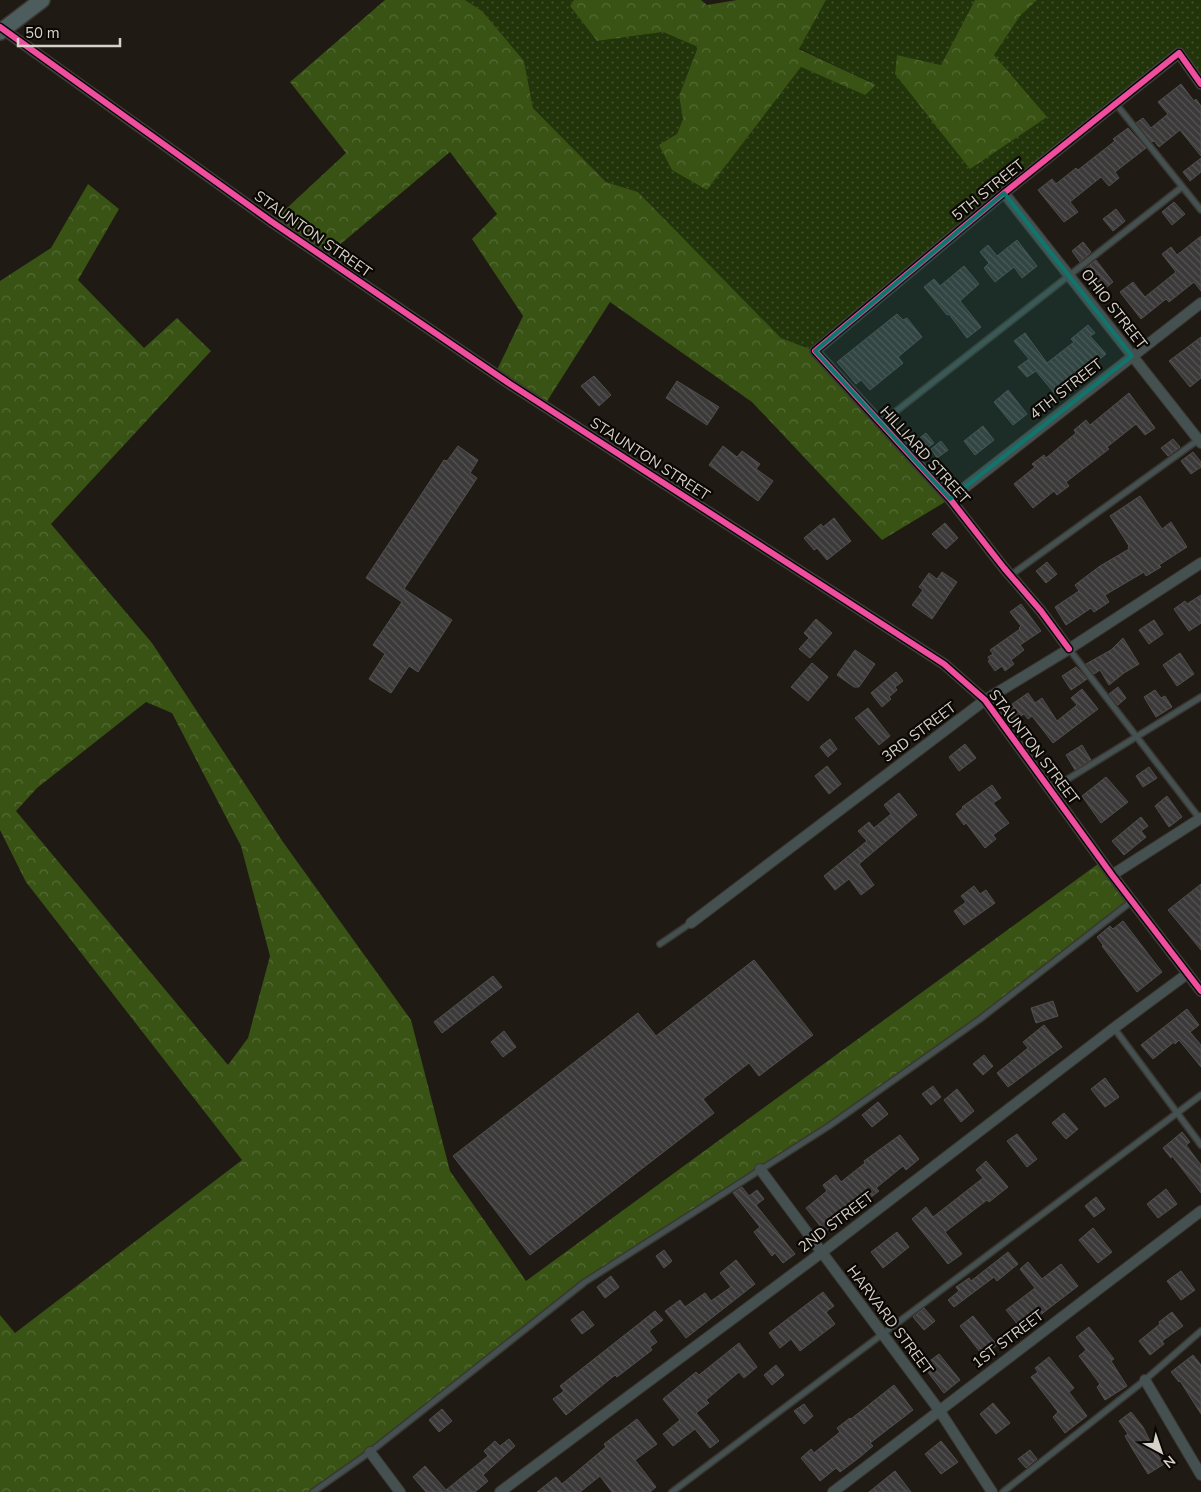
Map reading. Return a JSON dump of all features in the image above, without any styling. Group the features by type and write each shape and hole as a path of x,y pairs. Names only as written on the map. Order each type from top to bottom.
{"street":[{"path":"1,30 42,0"},
{"name":"STAUNTON STREET","path":"1,30 287,232 510,384 944,664 986,700 1112,875 1201,991"},
{"name":"5TH STREET","path":"815,351 1004,193 1179,53 1201,84"},
{"name":"OHIO STREET","path":"1004,193 1200,440"},
{"name":"4TH STREET","path":"950,499 1201,303"},
{"name":"HILLIARD STREET","path":"815,351 950,499 1010,576 1041,611 1069,650"},
{"name":"3RD STREET","path":"691,923 986,700 1069,650 1201,564"},
{"path":"1112,875 1201,818"},
{"name":"2ND STREET","path":"500,1492 821,1253 1187,974"},
{"name":"HARVARD STREET","path":"760,1169 939,1410 992,1492"},
{"name":"1ST STREET","path":"833,1492 1201,1211"},
{"path":"1145,1380 1201,1475"},
{"path":"370,1452 400,1492"}],"lane":[{"path":"1116,104 1201,210"},
{"path":"881,423 1182,187"},
{"path":"1010,576 1200,440"},
{"path":"1069,650 1201,818"},
{"path":"1050,790 1201,697"},
{"path":"313,1492 370,1452 585,1282 829,1126 980,1019 1132,901"},
{"path":"660,944 691,923"},
{"path":"1114,1028 1201,1145"},
{"path":"672,1492 1201,1095"},
{"path":"1003,1492 1145,1380 1201,1331"}],"highlighted area":[{"path":"1004,193 1132,356 950,499 815,351"}],"green space":[{"path":"385,0 465,0 482,11 524,61 533,108 606,182 638,192 781,338 815,351 950,499 882,540 752,402 610,302 544,406 495,374 523,316 472,239 497,214 450,152 324,258 272,222 346,153 290,82"},
{"path":"465,0 574,0 570,6 597,41 663,32 699,47 679,96 683,119 677,134 707,190 801,67 865,94 876,85 799,48 826,0 975,0 941,65 897,55 895,74 993,55 1020,16 1037,0 1201,0 1201,84 1179,53 815,351 781,338 638,192 606,182 533,108 524,61"},
{"path":"574,0 701,0 707,5 737,0 826,0 799,49 876,85 865,95 801,67 707,190 672,170 659,145 677,134 683,119 679,96 698,47 663,32 597,41 570,6"},
{"path":"975,0 1037,0 1020,16 994,55 1047,117 970,169 895,74 897,55 941,65"},
{"path":"88,184 119,209 78,280 144,348 177,318 211,351 51,524 152,643 283,842 411,1020 450,1171 526,1281 1102,861 1132,901 980,1019 829,1126 585,1282 370,1452 313,1492 0,1492 0,1315 15,1333 242,1160 26,882 0,830 0,281 51,248","holes":["146,702 172,713 241,846 270,956 248,1038 228,1065 16,811 37,788"]}],"building":[{"path":"1181,84 1194,101 1196,99 1201,106 1201,156 1180,130 1159,147 1154,141 1152,142 1136,123 1143,118 1151,128 1168,114 1158,102"},
{"path":"1128,128 1146,148 1115,172 1119,178 1109,186 1101,177 1070,202 1078,212 1064,222 1038,190 1052,179 1056,184 1076,168 1078,170 1115,141 1113,139"},
{"path":"1201,158 1201,172 1190,181 1183,172"},
{"path":"1174,202 1185,214 1172,225 1162,212"},
{"path":"1116,209 1125,221 1113,231 1103,219"},
{"path":"1201,236 1201,291 1194,282 1169,302 1166,299 1141,319 1120,292 1133,282 1145,297 1176,272 1162,254 1171,247 1177,255"},
{"path":"1017,240 1037,266 1022,278 1014,267 995,282 984,268 989,263 980,252 988,245 997,256"},
{"path":"1083,242 1091,252 1080,262 1072,251"},
{"path":"1096,260 1113,282 1102,291 1085,269"},
{"path":"964,266 979,284 960,301 981,327 967,338 949,314 947,315 924,287 934,279 940,286"},
{"path":"897,314 903,320 907,318 922,337 898,357 903,363 870,390 861,380 856,384 837,362"},
{"path":"1088,325 1095,333 1090,336 1106,354 1055,394 1036,371 1027,377 1018,367 1029,359 1014,341 1025,333 1047,363 1074,342 1071,339"},
{"path":"1201,337 1201,378 1190,387 1169,361"},
{"path":"594,376 611,395 599,406 581,386"},
{"path":"677,381 719,407 707,425 666,398"},
{"path":"1008,390 1027,414 1013,425 994,402"},
{"path":"1129,393 1155,428 1145,435 1136,424 1107,447 1109,449 1066,482 1069,486 1057,495 1054,491 1033,508 1014,484 1035,467 1032,464 1044,455 1046,458 1076,433 1074,430 1086,420 1090,425"},
{"path":"983,426 994,440 975,455 964,441"},
{"path":"926,433 934,443 923,451 916,441"},
{"path":"1173,439 1180,447 1168,456 1161,448"},
{"path":"941,441 948,450 937,458 931,449"},
{"path":"458,446 478,460 470,473 477,478 404,589 452,620 418,672 409,666 391,693 369,679 385,654 373,645 402,602 366,578 444,460 447,461"},
{"path":"723,446 737,457 742,451 760,464 756,469 773,481 758,501 709,465"},
{"path":"1193,452 1201,462 1201,467 1191,474 1181,461"},
{"path":"1140,496 1162,529 1171,522 1187,547 1146,576 1144,572 1105,595 1109,602 1094,612 1091,608 1066,625 1055,607 1079,591 1075,585 1100,566 1129,549 1110,516"},
{"path":"834,518 851,541 827,560 817,548 814,550 804,538 821,524 823,527"},
{"path":"945,523 958,538 946,549 932,534"},
{"path":"1047,562 1057,574 1046,583 1036,571"},
{"path":"942,572 957,582 932,619 912,605 923,590 919,587 929,573 937,579"},
{"path":"1201,595 1201,623 1189,631 1174,609 1185,601 1187,604"},
{"path":"1021,604 1041,631 1020,645 1024,650 1011,660 1014,664 1005,671 1002,666 995,671 988,661 990,660 988,657 993,654 990,650 1020,629 1021,626 1010,612"},
{"path":"816,619 832,633 810,658 799,649 809,638 804,633"},
{"path":"1154,620 1163,634 1149,644 1139,630"},
{"path":"1123,638 1139,664 1109,685 1100,670 1094,674 1086,664 1111,650"},
{"path":"855,650 875,664 859,687 854,687 837,675"},
{"path":"1180,653 1194,674 1177,686 1163,665"},
{"path":"812,663 828,677 808,701 791,687"},
{"path":"1076,667 1087,679 1071,690 1062,676"},
{"path":"896,672 903,681 895,687 897,690 882,707 871,693"},
{"path":"1118,687 1126,698 1118,705 1109,694"},
{"path":"1082,689 1098,709 1053,743 1032,716 1028,719 1024,714 1013,721 1005,709 1028,693 1035,703 1042,698 1057,721 1077,705 1071,698"},
{"path":"1155,690 1161,698 1165,696 1172,707 1156,717 1144,697"},
{"path":"868,708 890,736 879,745 855,718"},
{"path":"830,739 837,749 828,757 820,747"},
{"path":"965,744 976,758 959,771 949,757"},
{"path":"1082,745 1091,760 1075,770 1066,755"},
{"path":"827,766 841,784 829,794 815,776"},
{"path":"1149,767 1157,778 1143,787 1136,776"},
{"path":"1106,777 1128,802 1101,823 1082,796"},
{"path":"992,785 1001,798 993,803 1009,823 993,835 996,839 985,848 966,823 964,825 956,814 962,807"},
{"path":"899,793 917,815 859,864 874,885 861,895 849,879 835,890 824,876 867,841 858,831 869,822 874,828 891,814 884,805"},
{"path":"1167,796 1182,817 1169,827 1155,806"},
{"path":"1141,817 1148,826 1141,831 1146,837 1124,855 1112,841"},
{"path":"1201,884 1201,950 1168,910"},
{"path":"974,886 980,894 986,890 995,903 964,925 954,911 966,902 961,896"},
{"path":"1123,921 1162,972 1137,992 1097,937 1110,926 1113,929"},
{"path":"754,960 813,1035 759,1076 749,1063 703,1099 714,1113 530,1255 453,1156 638,1013 656,1036"},
{"path":"493,976 502,987 442,1033 434,1022"},
{"path":"1053,1001 1058,1016 1036,1023 1031,1008"},
{"path":"1187,1009 1199,1025 1190,1032 1201,1045 1201,1067 1179,1040 1153,1059 1141,1045"},
{"path":"1044,1025 1062,1047 1008,1087 997,1073 1028,1048 1023,1042"},
{"path":"504,1031 516,1047 503,1057 491,1042"},
{"path":"984,1055 993,1066 983,1075 973,1064"},
{"path":"1105,1078 1119,1097 1105,1107 1091,1089"},
{"path":"933,1086 941,1097 931,1105 922,1094"},
{"path":"957,1089 974,1111 961,1122 944,1100"},
{"path":"878,1102 888,1114 872,1127 862,1115"},
{"path":"1064,1113 1078,1129 1066,1139 1052,1123"},
{"path":"1182,1132 1190,1142 1186,1145 1201,1165 1201,1193 1172,1156 1171,1158 1163,1148"},
{"path":"1017,1134 1037,1159 1027,1167 1007,1141"},
{"path":"900,1135 919,1159 906,1170 903,1166 876,1188 879,1191 866,1201 863,1197 837,1217 840,1220 825,1232 806,1208 827,1191 823,1185 836,1175 841,1182 865,1163 864,1161"},
{"path":"986,1161 1008,1187 989,1202 987,1200 945,1232 962,1254 948,1264 912,1219 926,1207 933,1217 983,1178 976,1170"},
{"path":"742,1187 749,1196 757,1190 764,1199 756,1205 795,1254 783,1263 775,1253 772,1256 754,1232 760,1227 733,1193"},
{"path":"1166,1189 1177,1204 1158,1218 1147,1204"},
{"path":"1096,1197 1105,1209 1094,1217 1085,1206"},
{"path":"1093,1228 1112,1252 1098,1263 1079,1240"},
{"path":"897,1232 909,1247 883,1268 871,1252"},
{"path":"664,1250 672,1261 664,1268 656,1256"},
{"path":"1008,1252 1018,1264 997,1281 994,1277 954,1307 948,1300 959,1291 956,1287 969,1278 971,1281"},
{"path":"736,1260 755,1284 686,1338 665,1311 680,1300 685,1307 705,1293 711,1301 731,1287 720,1273"},
{"path":"1028,1262 1042,1279 1061,1264 1078,1286 1035,1319 1037,1322 1024,1332 1006,1310 1035,1288 1020,1269"},
{"path":"1181,1271 1195,1290 1181,1300 1167,1281"},
{"path":"611,1276 619,1287 605,1298 597,1287"},
{"path":"823,1292 834,1306 826,1312 835,1324 800,1351 791,1339 780,1348 769,1333"},
{"path":"924,1308 935,1321 924,1330 913,1317"},
{"path":"583,1311 594,1325 582,1334 571,1320"},
{"path":"655,1311 663,1320 649,1331 657,1342 650,1347 652,1350 617,1377 615,1375 566,1415 553,1399 564,1391 560,1386"},
{"path":"1172,1312 1183,1326 1162,1341 1164,1344 1150,1355 1139,1341"},
{"path":"973,1316 997,1345 983,1356 960,1326"},
{"path":"1089,1327 1114,1359 1111,1361 1127,1386 1105,1400 1097,1387 1100,1384 1079,1356 1086,1350 1076,1337"},
{"path":"739,1343 757,1367 744,1378 739,1372 706,1400 709,1403 696,1413 719,1441 710,1448 695,1429 673,1446 663,1434 680,1420 663,1399 696,1372 699,1375"},
{"path":"939,1354 960,1380 944,1393 923,1366"},
{"path":"1193,1355 1201,1365 1201,1414 1180,1381 1171,1372"},
{"path":"1049,1357 1074,1388 1069,1392 1087,1416 1065,1433 1053,1417 1058,1412 1031,1377 1038,1372 1035,1368"},
{"path":"776,1365 784,1375 772,1385 764,1375"},
{"path":"894,1385 913,1410 870,1443 873,1446 860,1457 840,1472 836,1468 820,1481 801,1458 811,1449 814,1453 840,1432 837,1428"},
{"path":"993,1403 1010,1423 996,1434 980,1414"},
{"path":"804,1404 813,1416 804,1424 794,1411"},
{"path":"442,1409 452,1421 439,1432 429,1420"},
{"path":"1131,1412 1143,1427 1164,1464 1148,1474 1125,1436 1128,1434 1119,1421"},
{"path":"637,1419 657,1444 635,1460 656,1487 650,1492 612,1492 600,1476 580,1492 537,1492 556,1477 562,1484 606,1447 604,1444"},
{"path":"509,1439 515,1446 483,1475 488,1481 475,1492 426,1492 413,1477 425,1466 446,1490 488,1456 484,1451 495,1441 500,1446"},
{"path":"941,1441 958,1462 941,1474 925,1454"},
{"path":"1030,1450 1037,1459 1026,1468 1018,1459"},
{"path":"895,1471 911,1492 869,1492"}],"cycle path":[{"path":"0,27 272,222 510,384 944,664 985,700 1112,875 1201,991"},
{"path":"1069,649 1041,611 1004,568 950,499 815,351 1004,193 1179,53 1201,84"}]}
